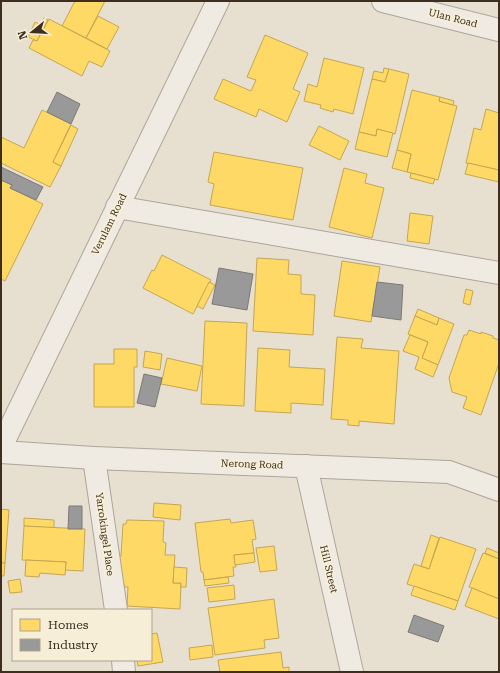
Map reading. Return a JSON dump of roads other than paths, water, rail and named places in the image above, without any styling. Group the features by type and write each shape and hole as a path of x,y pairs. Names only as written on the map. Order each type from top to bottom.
{"street":[{"name":"Verulam Road","path":"1,447 218,1"},
{"name":"Ulan Road","path":"383,1 499,30"},
{"path":"117,207 499,273"},
{"name":"Nerong Road","path":"1,452 94,458 449,472 499,490"},
{"name":"Yarrokingel Place","path":"94,458 116,609"},
{"name":"Hill Street","path":"306,466 352,672"},
{"path":"123,661 124,672"}]}
